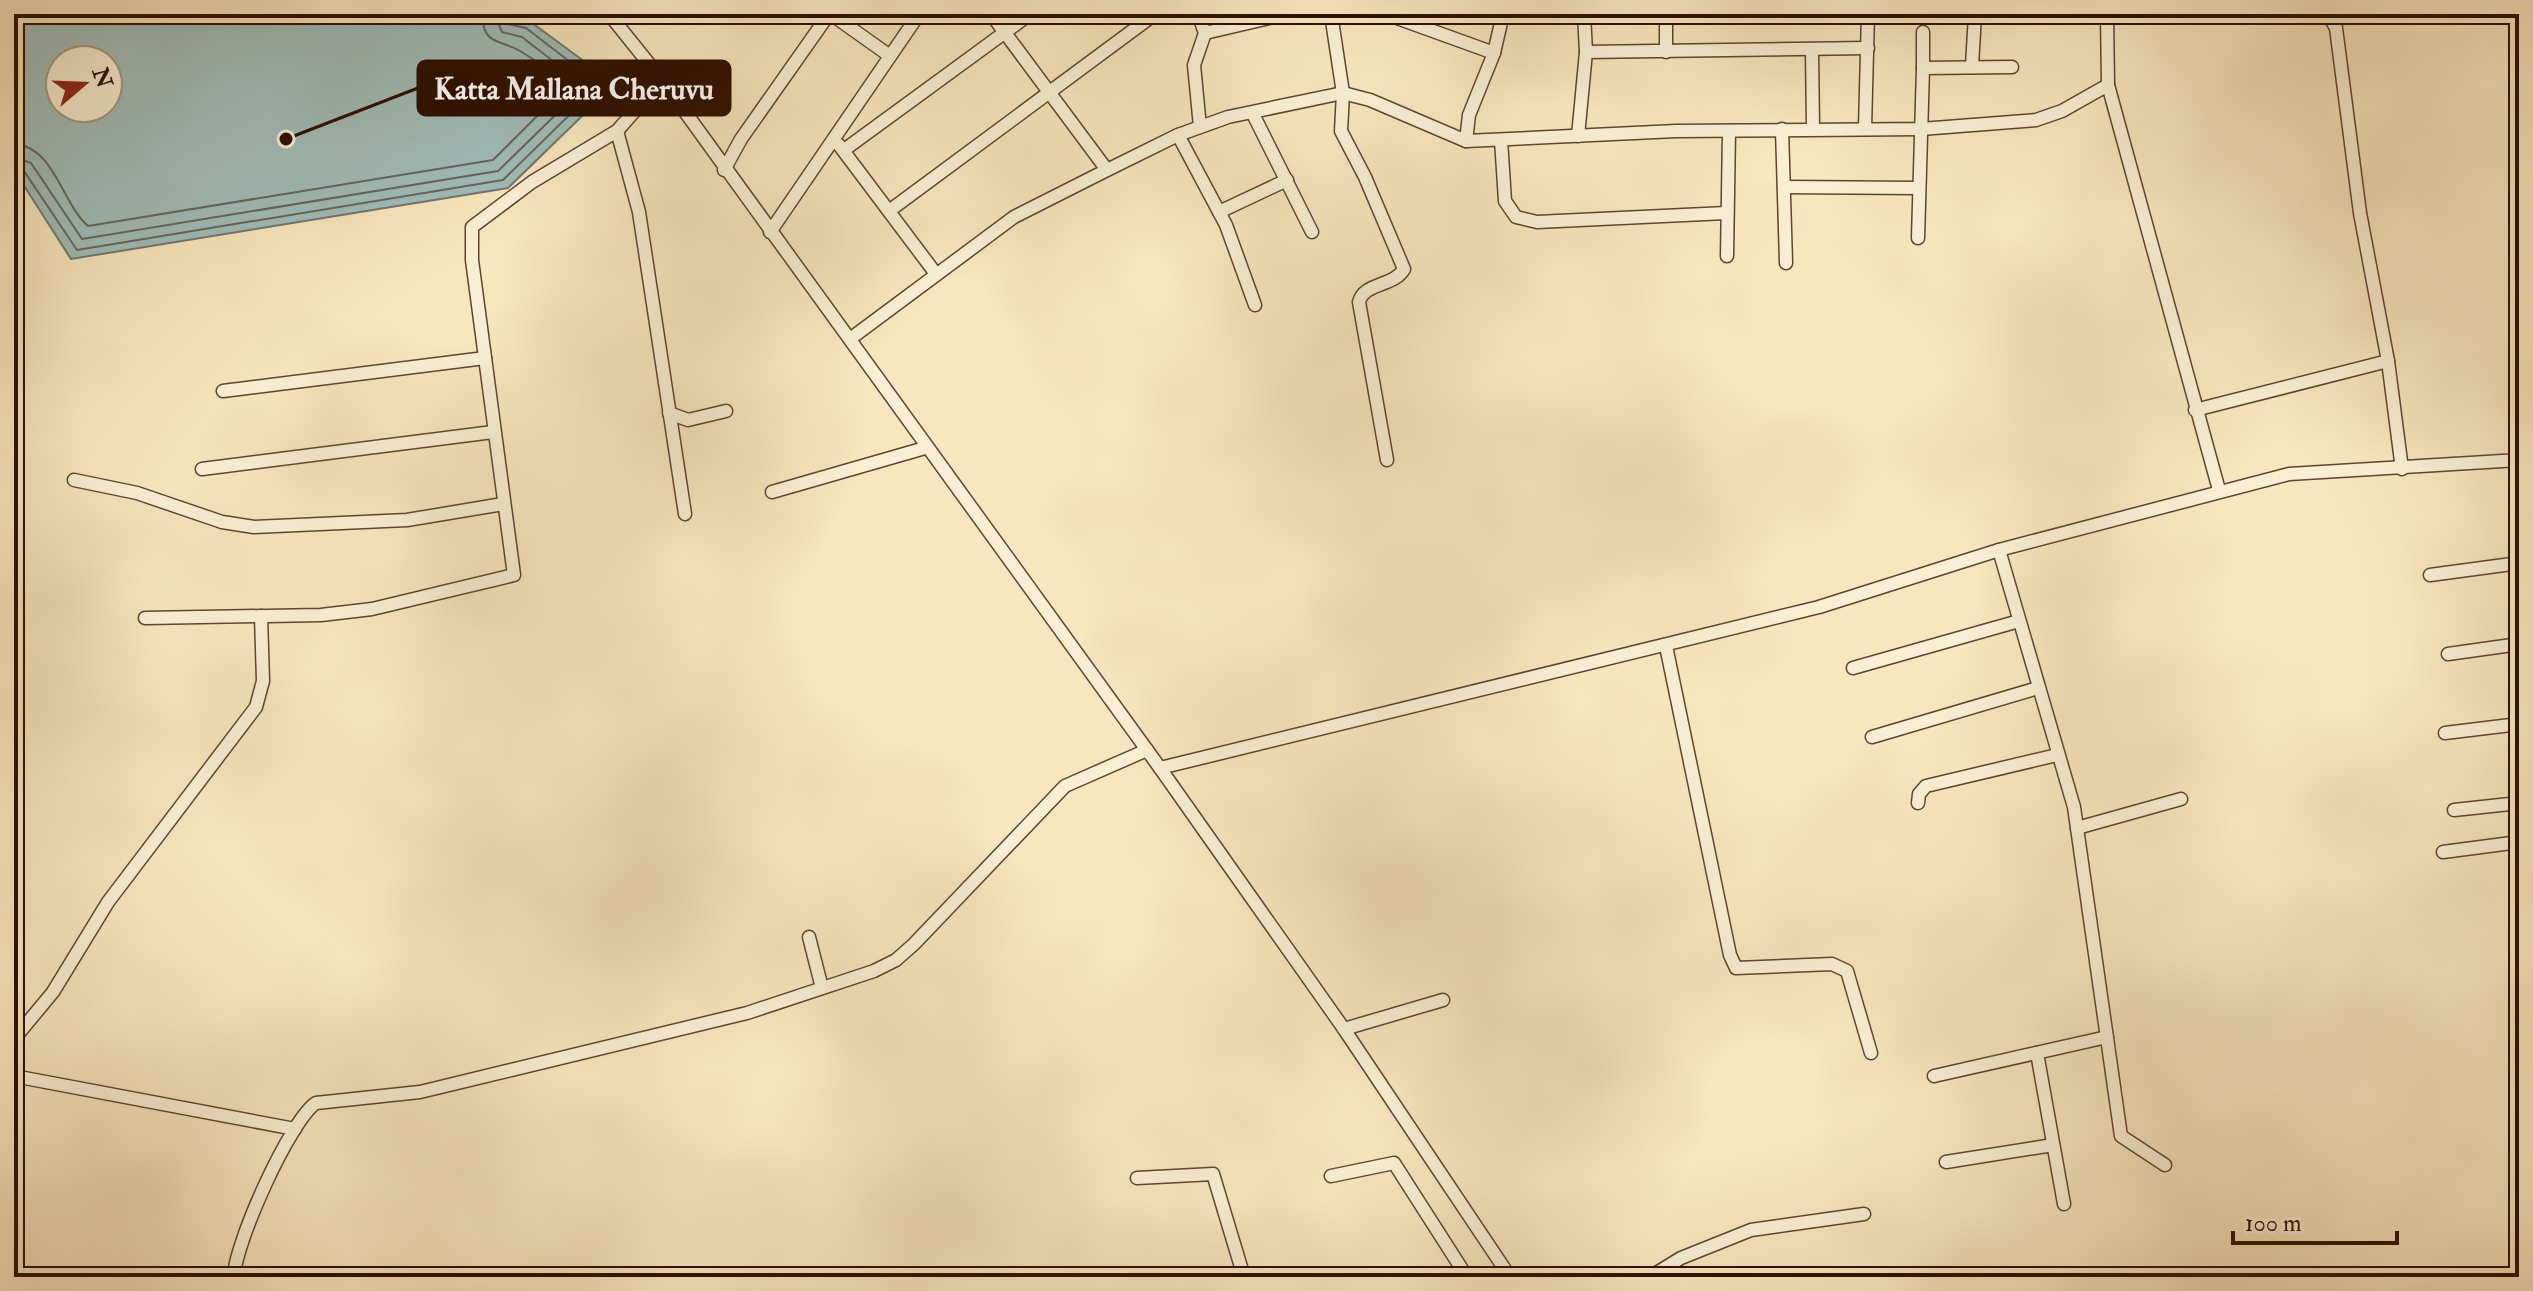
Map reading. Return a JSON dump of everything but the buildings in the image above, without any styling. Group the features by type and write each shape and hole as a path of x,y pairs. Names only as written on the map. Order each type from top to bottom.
{"street":[{"path":"609,14 662,80 925,448 1160,768 1344,1029 1510,1277"},
{"path":"724,170 741,139 830,14 890,56"},
{"path":"770,232 919,14"},
{"path":"991,14 1107,170"},
{"path":"844,150 1030,14"},
{"path":"889,211 1155,14"},
{"path":"1198,14 1205,33 1194,65 1200,127"},
{"path":"1331,14 1343,93 1341,131 1365,177 1404,269 1397,278 1365,291 1359,302 1387,460"},
{"path":"1386,14 1494,53"},
{"path":"1466,141 1466,128 1478,88 1494,53 1503,14"},
{"path":"1578,136 1586,52 1584,14"},
{"path":"1666,14 1666,52"},
{"path":"1865,128 1868,14"},
{"path":"1972,66 1975,14"},
{"path":"2107,14 2108,85 2219,490"},
{"path":"2328,14 2336,28 2360,213 2388,361 2402,469"},
{"path":"1205,33 1280,15"},
{"path":"1918,238 1923,32"},
{"path":"1586,52 1868,48"},
{"path":"1812,51 1813,128"},
{"path":"1923,68 2012,67"},
{"path":"145,618 261,616 372,609 514,575 472,260 472,227 532,182 617,131 662,80"},
{"path":"850,339 1014,217 1107,170 1178,135 1228,117 1343,93 1370,100 1466,141 1813,128 1921,129 2036,120 2062,111 2108,85"},
{"path":"1253,114 1312,232"},
{"path":"1782,129 1786,263"},
{"path":"617,131 639,212 685,514"},
{"path":"1727,256 1729,131"},
{"path":"1178,135 1219,212 1255,305"},
{"path":"834,139 936,274"},
{"path":"1501,140 1505,201 1516,217 1537,222 1726,213"},
{"path":"1219,212 1287,180"},
{"path":"1784,187 1918,188"},
{"path":"223,391 485,358"},
{"path":"2195,410 2388,361"},
{"path":"669,413 688,420 726,411"},
{"path":"202,469 493,432"},
{"path":"772,492 925,448"},
{"path":"1160,768 1819,607 1999,550 2289,474 2519,460"},
{"path":"74,480 137,493 222,522 254,527 407,520 503,504"},
{"path":"1999,550 2077,828 2121,1136 2165,1165"},
{"path":"2430,575 2519,563"},
{"path":"14,1039 53,992 108,902 256,707 263,681 261,616"},
{"path":"1853,668 2019,621"},
{"path":"2448,654 2519,644"},
{"path":"1666,646 1730,955 1736,968 1832,964 1847,971 1871,1053"},
{"path":"1872,737 2038,688"},
{"path":"2445,733 2519,724"},
{"path":"234,1277 243,1234 295,1129 310,1107 323,1100 420,1092 747,1013 896,960 1065,786 1147,750"},
{"path":"1918,803 1919,794 1926,786 2057,755"},
{"path":"2077,828 2181,799"},
{"path":"2454,810 2519,803"},
{"path":"2443,852 2519,842"},
{"path":"809,937 822,988"},
{"path":"1344,1029 1443,1000"},
{"path":"1934,1076 2107,1037"},
{"path":"2037,1053 2064,1204"},
{"path":"14,1076 295,1129"},
{"path":"1946,1162 2053,1145"},
{"path":"1331,1176 1394,1163 1467,1277"},
{"path":"1137,1178 1213,1174 1244,1277"},
{"path":"1650,1277 1681,1258 1751,1230 1864,1214"}],"water":[{"path":"14,14 477,14 528,20 615,84 508,188 71,259 14,170"}],"place":[{"name":"Katta Mallana Cheruvu","path":"286,139"}]}
